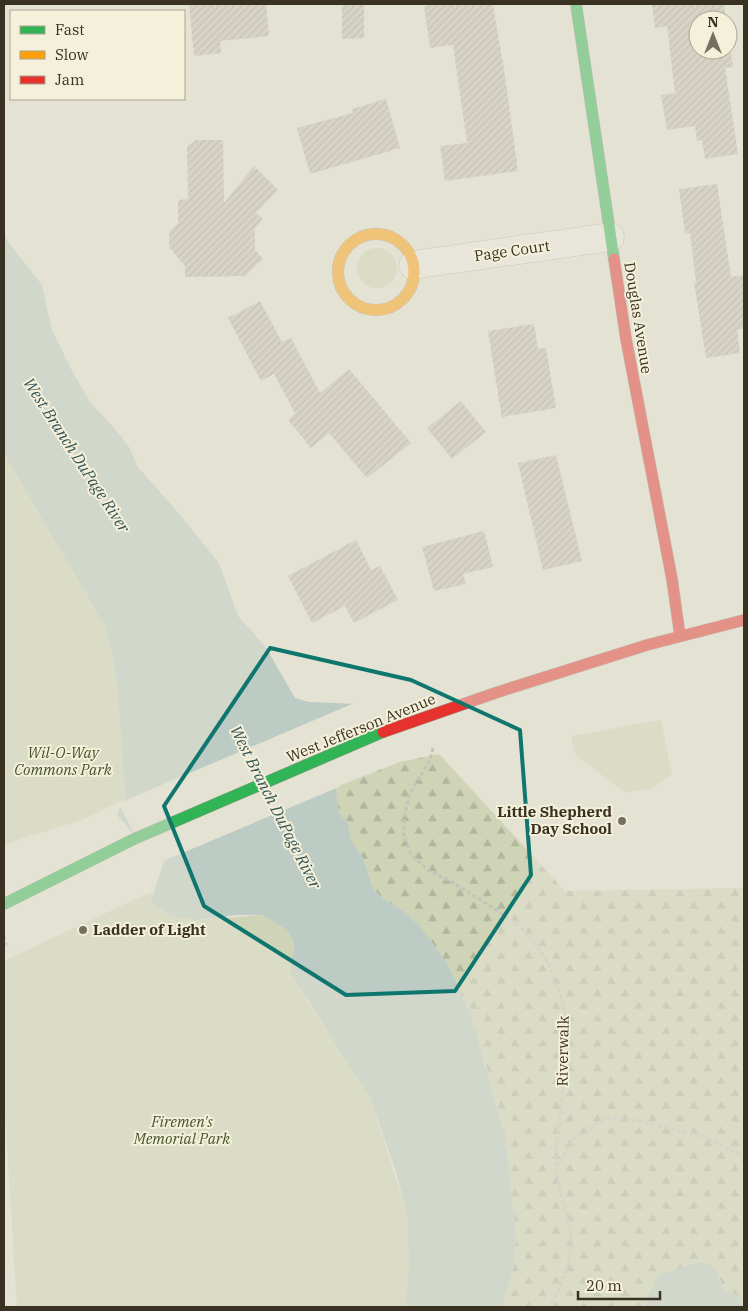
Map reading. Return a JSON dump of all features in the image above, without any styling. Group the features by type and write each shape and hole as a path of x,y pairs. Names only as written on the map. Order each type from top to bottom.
{"street":[{"name":"Douglas Avenue","path":"576,4 626,339 672,580 680,636"},
{"path":"382,235 393,239 409,254 413,265 411,287 405,297 386,309 364,308 354,303 345,295 340,285 339,263 343,252 350,244 360,238 382,235"},
{"name":"Page Court","path":"413,265 610,237"},
{"name":"West Jefferson Avenue","path":"4,904 134,839 373,736 498,692 647,645 744,620"}],"path":[{"name":"Riverwalk","path":"433,748 430,760 409,795 404,819 404,837 411,854 429,871 492,906 518,925 534,942 548,963 564,1005 566,1052 561,1112 556,1144 556,1168 570,1227 572,1246 568,1267 549,1307"},
{"path":"4,936 8,949"},
{"path":"556,1168 572,1141 605,1118 634,1120 702,1136 744,1157"},
{"path":"744,1250 744,1258"}],"highlighted area":[{"path":"270,648 411,680 520,730 531,875 455,991 346,995 204,906 164,806"}],"green space":[{"path":"381,248 388,251 394,257 397,268 396,276 388,285 381,288 373,288 366,285 358,276 357,264 360,257 369,249"},
{"name":"Wil-O-Way Commons Park","path":"4,454 105,627 115,667 126,794 123,800 82,820 20,839 4,846"},
{"path":"661,720 672,775 652,788 625,793 576,755 571,736"},
{"path":"439,754 565,891 744,888 744,1307 739,1297 724,1289 714,1267 646,1302 645,1307 502,1307 512,1273 516,1239 506,1140 471,1014 448,965 421,927 402,910 382,898 373,888 364,860 351,841 348,823 338,812 336,787 400,762"},
{"name":"Firemen's Memorial Park","path":"153,893 152,903 199,920 263,915 287,930 295,945 291,974 370,1097 407,1214 409,1267 405,1307 17,1307 4,1095 4,961 142,896"}],"water":[{"name":"West Branch DuPage River","path":"4,233 9,243 42,285 52,330 90,402 129,447 138,467 219,563 238,616 265,646 295,698 309,702 358,704 336,787 338,812 348,823 351,841 364,860 373,888 382,898 402,910 421,927 448,965 471,1014 506,1140 516,1239 512,1273 502,1307 405,1307 409,1267 407,1214 396,1172 370,1097 291,974 291,963 295,945 287,930 263,915 236,915 199,920 172,916 151,903 166,854 132,832 117,815 126,794 115,667 105,627 4,454"},
{"path":"699,1262 714,1267 724,1289 739,1297 743,1307 645,1307 658,1275"}],"pier":[{"path":"359,701 360,745 339,787 161,862 164,855 137,839 119,803"}],"building":[{"path":"189,4 266,4 269,36 220,41 221,53 194,56"},
{"path":"342,4 364,4 364,38 342,39"},
{"path":"438,4 493,4 518,171 445,181 440,146 467,143 453,45 430,48 424,6"},
{"path":"652,4 724,4 725,10 688,10 688,60 732,60 733,67 725,68 738,154 705,159 702,140 697,141 695,126 667,130 661,95 675,93 667,26 655,28"},
{"path":"386,99 400,148 310,174 297,128 353,113 352,109"},
{"path":"196,140 223,140 224,203 254,166 278,190 256,213 263,219 255,228 255,250 263,259 245,276 185,277 185,266 169,247 169,233 178,223 178,200 188,199 187,146"},
{"path":"717,184 731,277 744,275 744,328 737,330 740,353 706,358 694,282 696,282 690,233 685,233 679,189"},
{"path":"260,301 282,342 291,338 320,393 349,369 411,443 367,478 329,433 311,448 288,420 295,413 274,374 261,381 228,318"},
{"path":"534,324 538,349 546,348 556,408 506,416 502,419 488,331"},
{"path":"461,401 486,432 452,459 427,428"},
{"path":"556,455 582,561 543,570 518,463"},
{"path":"484,531 493,567 463,574 466,584 434,591 422,547"},
{"path":"356,540 371,570 380,566 398,600 354,623 345,606 312,623 288,576"}],"traffic: fast":[{"path":"576,4 614,259"},
{"path":"4,904 134,839 383,732"}],"traffic: slow":[{"path":"376,234 390,237 403,245 411,258 414,272 411,286 403,299 390,307 376,310 362,307 349,299 341,286 338,272 341,258 349,245 362,237 376,234"}],"traffic: jam":[{"path":"614,259 626,339 672,579 680,636"},
{"path":"383,732 498,692 647,645 744,620"}],"place":[{"name":"Little Shepherd Day School","path":"622,821"},
{"name":"Ladder of Light","path":"83,930"}]}
